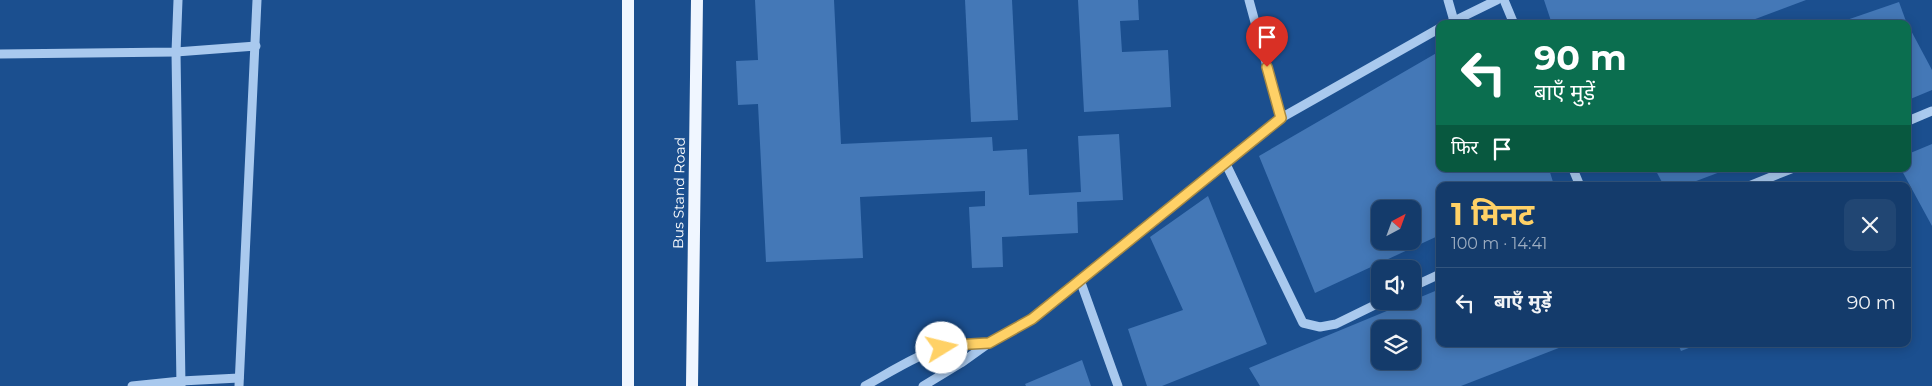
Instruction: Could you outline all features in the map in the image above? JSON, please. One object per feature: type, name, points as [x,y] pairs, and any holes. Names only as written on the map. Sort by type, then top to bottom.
[{"type":"main road","points":[[628,0],[628,386]]},
{"type":"main road","name":"Bus Stand Road","points":[[692,386],[697,0]]},
{"type":"street","points":[[178,0],[176,52],[181,384]]},
{"type":"street","points":[[132,386],[239,382],[257,0]]},
{"type":"street","points":[[1249,0],[1281,118]]},
{"type":"street","points":[[1448,0],[1451,20]]},
{"type":"street","points":[[1455,20],[1497,0]]},
{"type":"street","points":[[1504,0],[1512,20]]},
{"type":"street","points":[[923,386],[989,343],[1032,319],[1281,118],[1436,30]]},
{"type":"street","points":[[0,54],[176,52],[256,46]]},
{"type":"street","points":[[1911,120],[1932,110]]},
{"type":"street","points":[[1225,162],[1303,323],[1320,327],[1336,324],[1371,307]]},
{"type":"street","points":[[1759,182],[1784,172]]},
{"type":"street","points":[[1421,283],[1436,276]]},
{"type":"street","points":[[1080,280],[1118,386]]},
{"type":"street","points":[[865,386],[908,363],[942,348],[953,345],[989,343]]},
{"type":"building","points":[[755,0],[834,0],[841,144],[992,137],[993,151],[1027,149],[1029,195],[1081,192],[1078,136],[1119,134],[1123,200],[1077,202],[1078,233],[1002,237],[1003,267],[972,268],[969,207],[985,206],[985,191],[860,197],[863,258],[766,262],[758,104],[738,105],[736,61],[758,60]]},
{"type":"building","points":[[965,0],[1012,0],[1018,120],[971,122]]},
{"type":"building","points":[[1078,0],[1138,0],[1139,20],[1120,21],[1122,52],[1168,50],[1171,107],[1084,112]]},
{"type":"building","points":[[1544,0],[1806,0],[1753,20],[1551,20]]},
{"type":"building","points":[[1899,2],[1906,20],[1847,20]]},
{"type":"building","points":[[1911,31],[1932,70],[1932,90],[1911,99]]},
{"type":"building","points":[[1436,53],[1436,172],[1550,172],[1553,182],[1436,182],[1436,237],[1421,244],[1421,200],[1371,200],[1371,250],[1408,250],[1386,260],[1371,260],[1371,267],[1315,293],[1259,156]]},
{"type":"building","points":[[1932,144],[1932,226],[1911,187],[1911,182],[1908,182],[1903,172],[1911,172],[1911,153]]},
{"type":"building","points":[[1657,172],[1720,172],[1694,182],[1662,182]]},
{"type":"building","points":[[1208,196],[1267,344],[1162,386],[1147,386],[1128,329],[1183,310],[1150,237]]},
{"type":"building","points":[[1436,291],[1436,347],[1561,347],[1461,386],[1260,386],[1249,368],[1389,310],[1421,310],[1421,297]]},
{"type":"building","points":[[1679,347],[1691,347],[1681,351]]},
{"type":"building","points":[[1082,360],[1091,386],[1026,386],[1025,384]]},
{"type":"route","points":[[942,348],[953,345],[989,343],[1032,319],[1281,118],[1267,67]]}]
